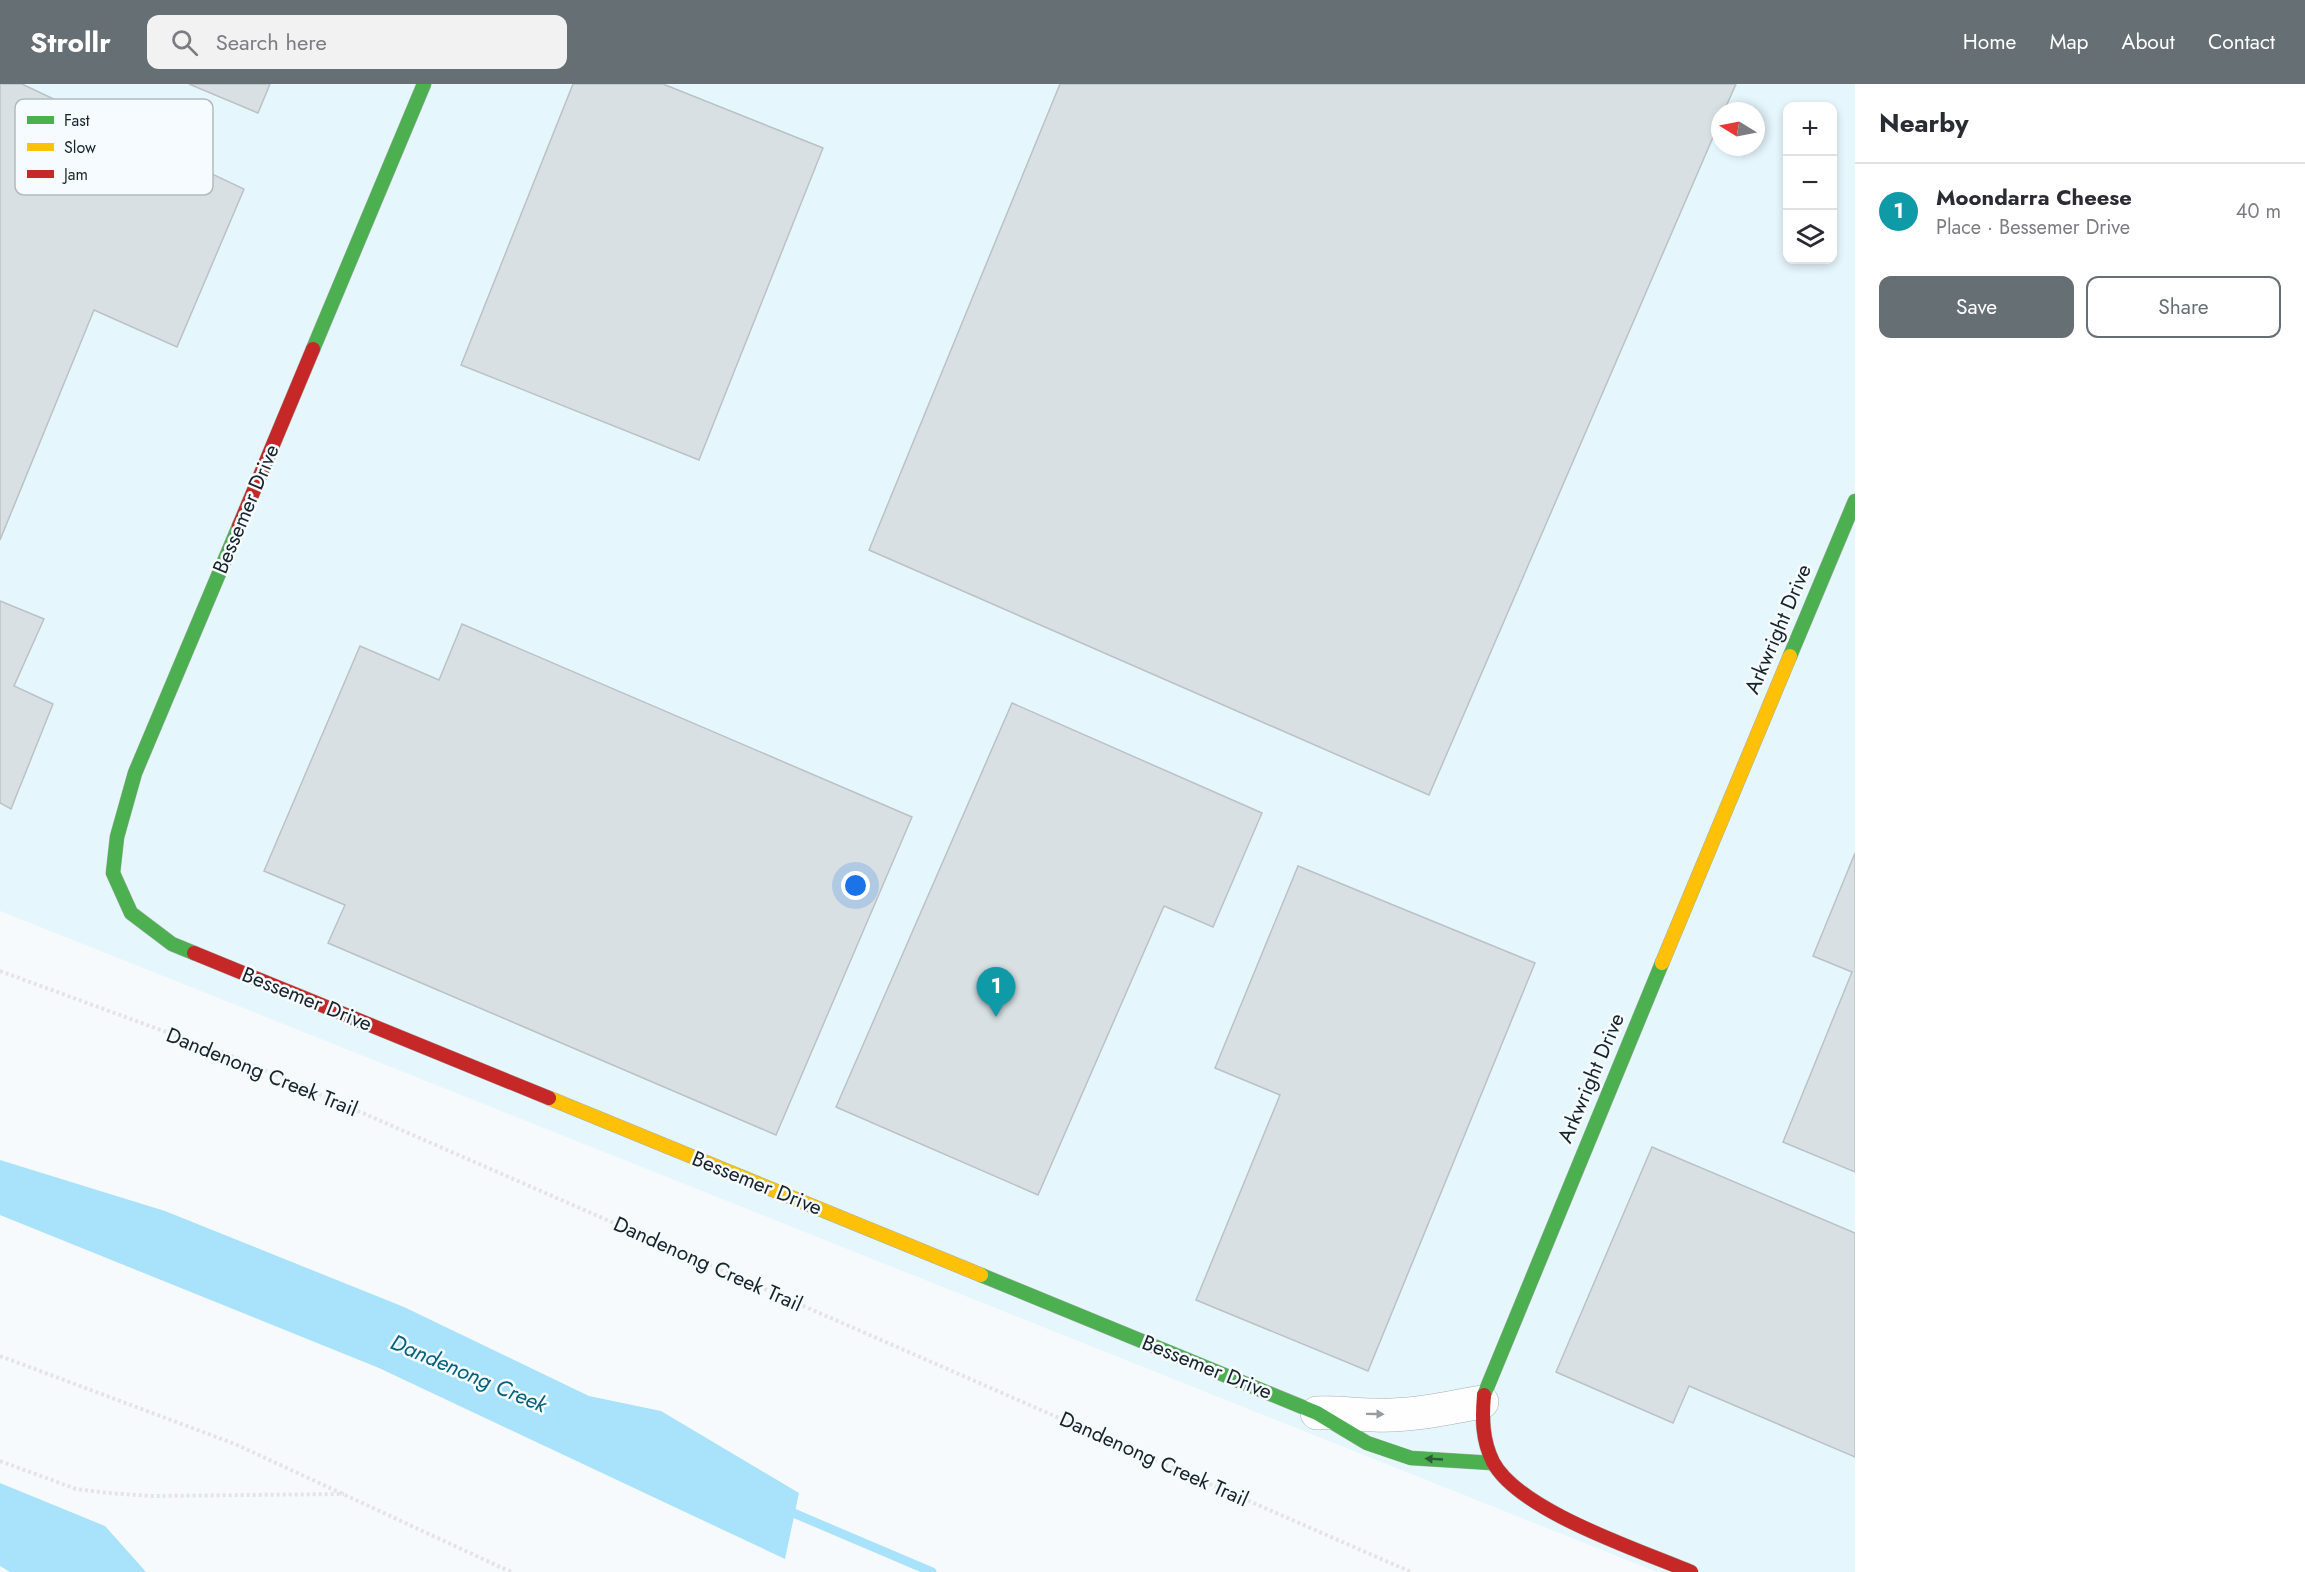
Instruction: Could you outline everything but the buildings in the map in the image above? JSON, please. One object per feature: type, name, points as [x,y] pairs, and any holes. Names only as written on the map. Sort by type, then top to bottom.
[{"type":"street","name":"Bessemer Drive","points":[[424,84],[135,773],[117,837],[113,873],[131,914],[172,944],[1317,1413],[1366,1443],[1412,1458],[1492,1463]]},
{"type":"street","name":"Arkwright Drive","points":[[1691,1572],[1541,1508],[1513,1487],[1492,1463],[1483,1444],[1482,1402],[1485,1388],[1562,1202],[1855,501]]},
{"type":"street","name":"Bessemer Drive","points":[[1317,1413],[1344,1412],[1374,1415],[1412,1413],[1482,1402]]},
{"type":"path","name":"Dandenong Creek Trail","points":[[0,971],[237,1058],[1411,1572]]},
{"type":"path","points":[[0,1356],[235,1444],[348,1494],[511,1572]]},
{"type":"path","points":[[0,1461],[76,1489],[108,1493],[152,1496],[348,1494]]},
{"type":"shaded area","points":[[0,84],[1855,84],[1855,1572],[1657,1572],[0,911]]},
{"type":"water","points":[[0,1160],[165,1211],[404,1307],[589,1396],[661,1411],[799,1493],[785,1559],[379,1368],[0,1215]]},
{"type":"water","points":[[0,1483],[105,1526],[146,1572],[10,1572],[0,1566]]},
{"type":"waterway","name":"Dandenong Creek","points":[[784,1509],[932,1572]]},
{"type":"traffic: fast","points":[[313,349],[424,84]]},
{"type":"traffic: fast","points":[[1790,656],[1855,501]]},
{"type":"traffic: fast","points":[[194,953],[172,944],[131,913],[113,873],[117,837],[135,773],[239,526]]},
{"type":"traffic: fast","points":[[1484,1395],[1662,963]]},
{"type":"traffic: fast","points":[[981,1275],[1317,1413],[1367,1443],[1411,1458],[1492,1463]]},
{"type":"traffic: slow","points":[[1662,963],[1790,656]]},
{"type":"traffic: slow","points":[[549,1098],[981,1275]]},
{"type":"traffic: jam","points":[[239,526],[313,349]]},
{"type":"traffic: jam","points":[[194,953],[549,1098]]},
{"type":"traffic: jam","points":[[1484,1395],[1483,1421],[1487,1445],[1493,1462],[1507,1480],[1553,1513],[1691,1572]]},
{"type":"place","name":"Moondarra Cheese","points":[[996,1017]]}]
